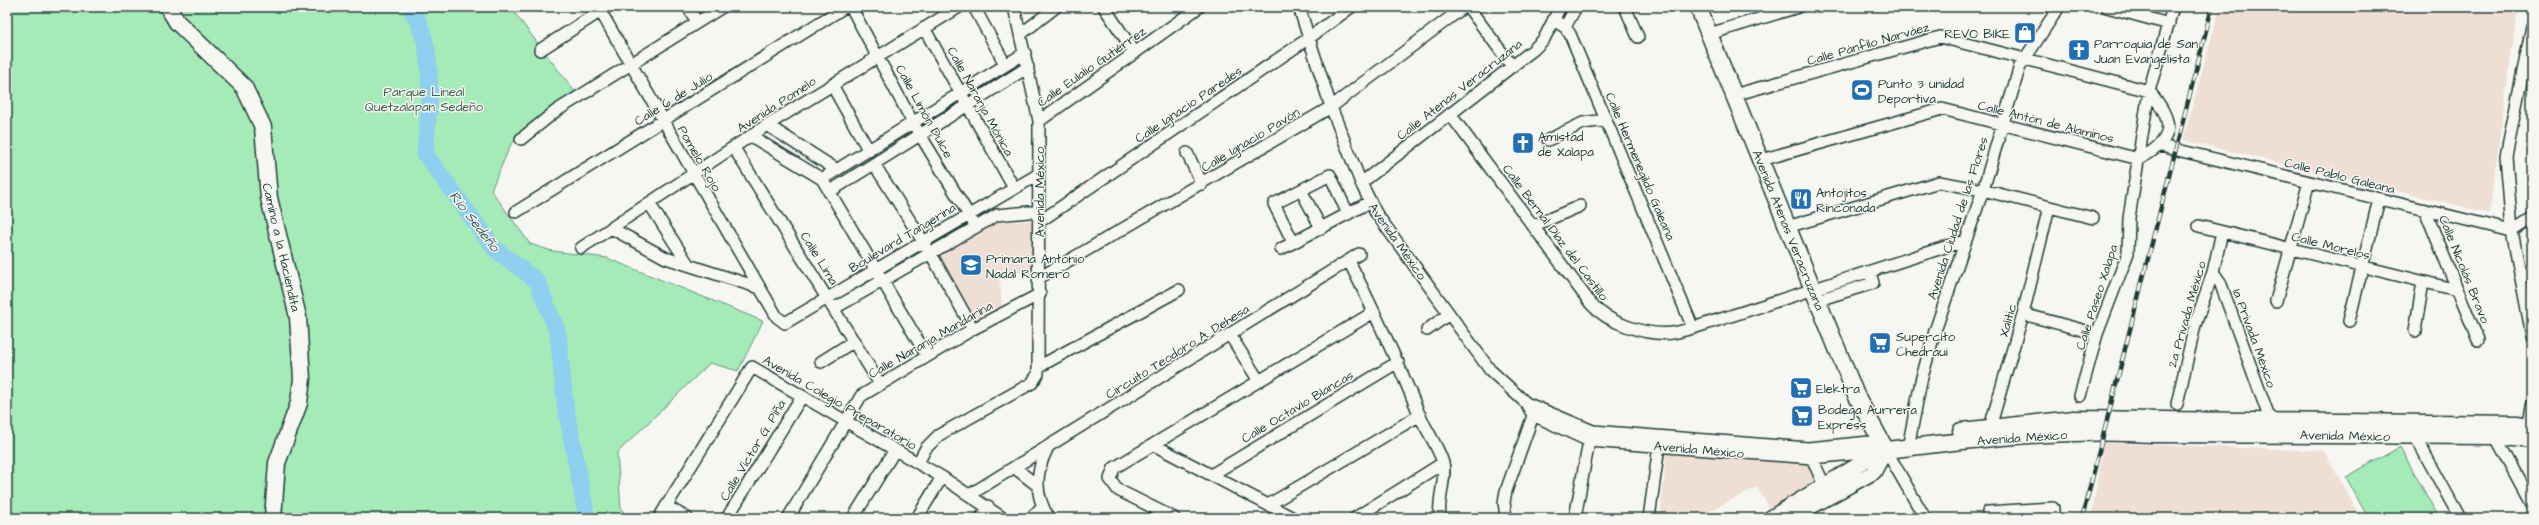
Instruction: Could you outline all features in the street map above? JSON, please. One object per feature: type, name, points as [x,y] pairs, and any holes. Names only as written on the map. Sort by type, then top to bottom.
[{"type":"main road","name":"Camino a la Haciendita","points":[[168,7],[177,22],[244,87],[263,127],[269,198],[298,317],[302,379],[299,402],[277,463],[273,518]]},
{"type":"main road","name":"Avenida Atenas Veracruzana","points":[[1698,7],[1787,226],[1817,295],[1856,395],[1880,448]]},
{"type":"main road","name":"Avenida México","points":[[1880,448],[1988,433],[2103,431],[2154,427],[2492,430],[2530,433]]},
{"type":"main road","name":"Avenida México","points":[[2154,427],[2414,436],[2492,430]]},
{"type":"street","points":[[688,7],[697,22]]},
{"type":"street","points":[[521,139],[572,101],[722,7]]},
{"type":"street","name":"Calle 6 de Julio","points":[[516,212],[846,7]]},
{"type":"street","name":"Calle Limón Dulce","points":[[851,7],[879,55],[913,123],[976,227]]},
{"type":"street","name":"Avenida Pomelo","points":[[581,248],[751,136],[879,55],[959,7]]},
{"type":"street","points":[[974,7],[1005,64]]},
{"type":"street","name":"Avenida México","points":[[918,463],[926,448],[939,435],[1036,378],[1040,366],[1039,121],[1014,7]]},
{"type":"street","points":[[1021,34],[1056,7]]},
{"type":"street","points":[[1104,7],[1135,53]]},
{"type":"street","name":"Avenida México","points":[[1299,7],[1331,107],[1370,202],[1383,224],[1495,376],[1531,408],[1589,441],[1660,441],[1808,448],[1880,448]]},
{"type":"street","name":"Calle Ignacio Paredes","points":[[1039,217],[1309,38],[1351,7]]},
{"type":"street","name":"Calle Ignacio Pavón","points":[[1040,278],[1331,107],[1464,7]]},
{"type":"street","points":[[1468,7],[1512,66]]},
{"type":"street","name":"Calle Atenas Veracruzana","points":[[1560,7],[1560,24]]},
{"type":"street","name":"Calle Atenas Veracruzana","points":[[1361,183],[1512,66],[1544,39],[1576,7]]},
{"type":"street","points":[[1625,7],[1638,38]]},
{"type":"street","points":[[1709,34],[1798,7]]},
{"type":"street","name":"Avenida Ciudad de las Flores","points":[[1909,443],[1935,331],[1964,241],[1983,190],[2023,59],[2059,7]]},
{"type":"street","points":[[2107,7],[2169,24]]},
{"type":"street","name":"Calle Paseo Xalapa","points":[[2080,396],[2097,334],[2128,253],[2129,218],[2150,91],[2173,7]]},
{"type":"street","points":[[540,50],[602,8]]},
{"type":"street","name":"Pomelo Rojo","points":[[602,8],[630,64],[780,321]]},
{"type":"street","name":"Calle Eulalio Gutiérrez","points":[[1039,121],[1194,9]]},
{"type":"street","name":"Calle Hermenegildo Galeana","points":[[1560,24],[1570,34],[1693,328]]},
{"type":"street","points":[[2532,26],[2529,53],[2506,156],[2512,231],[2532,333]]},
{"type":"street","name":"Calle Naranja Mónica","points":[[924,28],[959,93],[1014,188]]},
{"type":"street","name":"Calle Pánfilo Narváez","points":[[1734,95],[1940,37],[2150,91]]},
{"type":"street","points":[[822,179],[869,151],[1005,64],[1025,54]]},
{"type":"street","points":[[829,192],[1028,67]]},
{"type":"street","points":[[832,85],[869,151]]},
{"type":"street","points":[[2139,159],[2161,146],[2167,130],[2166,118],[2160,103],[2150,91]]},
{"type":"street","name":"Calle Antón de Alaminos","points":[[1761,160],[1942,109],[2139,159]]},
{"type":"street","name":"Calle Bernal Díaz del Castillo","points":[[1450,114],[1599,313],[1644,330],[1659,333],[1693,328],[1817,295],[1873,283],[1870,272],[1964,241]]},
{"type":"street","points":[[1548,140],[1583,123],[1606,120]]},
{"type":"street","points":[[767,126],[837,170]]},
{"type":"street","points":[[751,136],[822,179],[927,356]]},
{"type":"street","name":"Calle Pablo Galeana","points":[[2161,146],[2512,231]]},
{"type":"street","name":"Calle Lima","points":[[734,148],[880,384]]},
{"type":"street","points":[[1187,153],[1202,184]]},
{"type":"street","points":[[874,164],[931,254],[973,329]]},
{"type":"street","name":"Boulevard Tangerina","points":[[780,321],[789,322],[968,214],[1039,174]]},
{"type":"street","points":[[1293,242],[1274,204],[1330,175],[1348,214]]},
{"type":"street","points":[[1787,226],[1939,182],[1983,190],[2093,218]]},
{"type":"street","points":[[2276,302],[2309,182]]},
{"type":"street","points":[[1301,190],[1321,228]]},
{"type":"street","points":[[2349,321],[2361,267],[2379,199]]},
{"type":"street","points":[[1281,249],[1370,202]]},
{"type":"street","points":[[649,203],[688,264]]},
{"type":"street","points":[[1533,226],[1580,206]]},
{"type":"street","name":"Xalitic","points":[[1988,433],[2023,314],[2049,207]]},
{"type":"street","name":"Calle Nicolás Bravo","points":[[2425,210],[2478,340]]},
{"type":"street","points":[[834,308],[882,282],[997,215],[1039,217]]},
{"type":"street","points":[[2512,231],[2532,218]]},
{"type":"street","name":"Calle Morelos","points":[[2199,226],[2457,290]]},
{"type":"street","points":[[611,228],[666,258],[760,288]]},
{"type":"street","name":"2a Privada México","points":[[2177,404],[2195,325],[2213,272],[2222,232]]},
{"type":"street","name":"Circuito Teodoro A. Dehesa","points":[[971,494],[1047,449],[1359,254]]},
{"type":"street","points":[[1350,261],[1398,362],[1420,415],[1443,463],[1444,475],[1439,504],[1440,518]]},
{"type":"street","name":"1a Privada México","points":[[2213,272],[2220,282],[2268,414]]},
{"type":"street","points":[[2520,275],[2532,272]]},
{"type":"street","points":[[2415,331],[2423,282]]},
{"type":"street","points":[[1040,366],[1179,290]]},
{"type":"street","name":"Calle Naranja Mandarina","points":[[788,518],[845,420],[861,396],[973,329],[1040,294]]},
{"type":"street","points":[[1174,518],[1118,490],[1110,479],[1114,468],[1374,312]]},
{"type":"street","points":[[1428,330],[1449,314]]},
{"type":"street","points":[[2023,314],[2097,334]]},
{"type":"street","points":[[1230,335],[1259,381]]},
{"type":"street","points":[[821,362],[854,341]]},
{"type":"street","name":"Calle Octavio Blancas","points":[[1211,475],[1398,362]]},
{"type":"street","name":"Avenida Colegio Preparatorio","points":[[659,518],[752,367],[971,494],[1003,518]]},
{"type":"street","name":"Calle Víctor G. Piña","points":[[727,518],[802,396]]},
{"type":"street","points":[[2530,433],[2532,406]]},
{"type":"street","points":[[1506,518],[1504,502],[1506,491],[1531,408]]},
{"type":"street","name":"Avenida México","points":[[1531,408],[1593,431],[1660,441],[1812,458],[1880,448]]},
{"type":"street","points":[[1268,505],[1420,415]]},
{"type":"street","points":[[2492,430],[2532,504]]},
{"type":"street","points":[[2414,436],[2460,518]]},
{"type":"street","points":[[1575,518],[1589,441]]},
{"type":"street","points":[[1649,518],[1660,441]]},
{"type":"street","points":[[1154,445],[1293,518]]},
{"type":"street","points":[[1770,518],[1826,491],[1874,472],[1880,448]]},
{"type":"street","points":[[1880,448],[1925,518]]},
{"type":"street","points":[[1047,449],[1038,470],[1038,486],[1042,507],[1049,518]]},
{"type":"street","points":[[854,518],[895,450]]},
{"type":"street","points":[[1812,458],[1826,491]]},
{"type":"street","points":[[1355,518],[1443,463]]},
{"type":"street","points":[[1014,468],[1038,486]]},
{"type":"street","points":[[917,518],[942,477]]},
{"type":"street","points":[[1791,518],[1826,491]]},
{"type":"street","points":[[666,506],[687,518]]},
{"type":"street","points":[[981,518],[988,506]]},
{"type":"street","points":[[1031,518],[1042,507]]},
{"type":"street","points":[[1989,518],[1988,512],[2053,513]]},
{"type":"shaded area","points":[[2220,7],[2518,7],[2489,213],[2183,140]]},
{"type":"shaded area","name":"Primaria Antonio Nadal Romero","points":[[1036,220],[1037,271],[999,273],[1002,309],[975,322],[938,257],[996,223]]},
{"type":"shaded area","points":[[2104,443],[2324,451],[2361,518],[2091,518]]},
{"type":"shaded area","points":[[1667,450],[1808,462],[1820,485],[1772,512],[1757,487],[1696,518],[1660,518]]},
{"type":"green space","name":"Parque Lineal Quetzalapan Sedeño","points":[[7,7],[510,7],[579,97],[511,144],[491,190],[530,244],[552,251],[607,258],[763,321],[738,371],[710,363],[617,453],[621,509],[630,518],[7,518]]},
{"type":"green space","points":[[2400,447],[2439,518],[2368,518],[2346,477]]},
{"type":"waterway","name":"Río Sedeño","points":[[410,7],[419,23],[425,41],[430,78],[425,154],[495,249],[537,281],[558,333],[565,404],[587,518]]},
{"type":"railway","points":[[2082,518],[2212,7]]},
{"type":"place","name":"REVO BIKE","points":[[2025,33]]},
{"type":"place","name":"Parroquia de San Juan Evangelista","points":[[2079,50]]},
{"type":"place","name":"Punto 3 unidad Deportiva","points":[[1862,90]]},
{"type":"place","name":"Amistad de Xalapa","points":[[1523,143]]},
{"type":"place","name":"Antojitos Rinconada","points":[[1801,199]]},
{"type":"place","name":"Primaria Antonio Nadal Romero","points":[[971,265]]},
{"type":"place","name":"Supercito Chedraui","points":[[1880,343]]},
{"type":"place","name":"Elektra","points":[[1801,388]]},
{"type":"place","name":"Bodega Aurrera Express","points":[[1802,416]]}]
